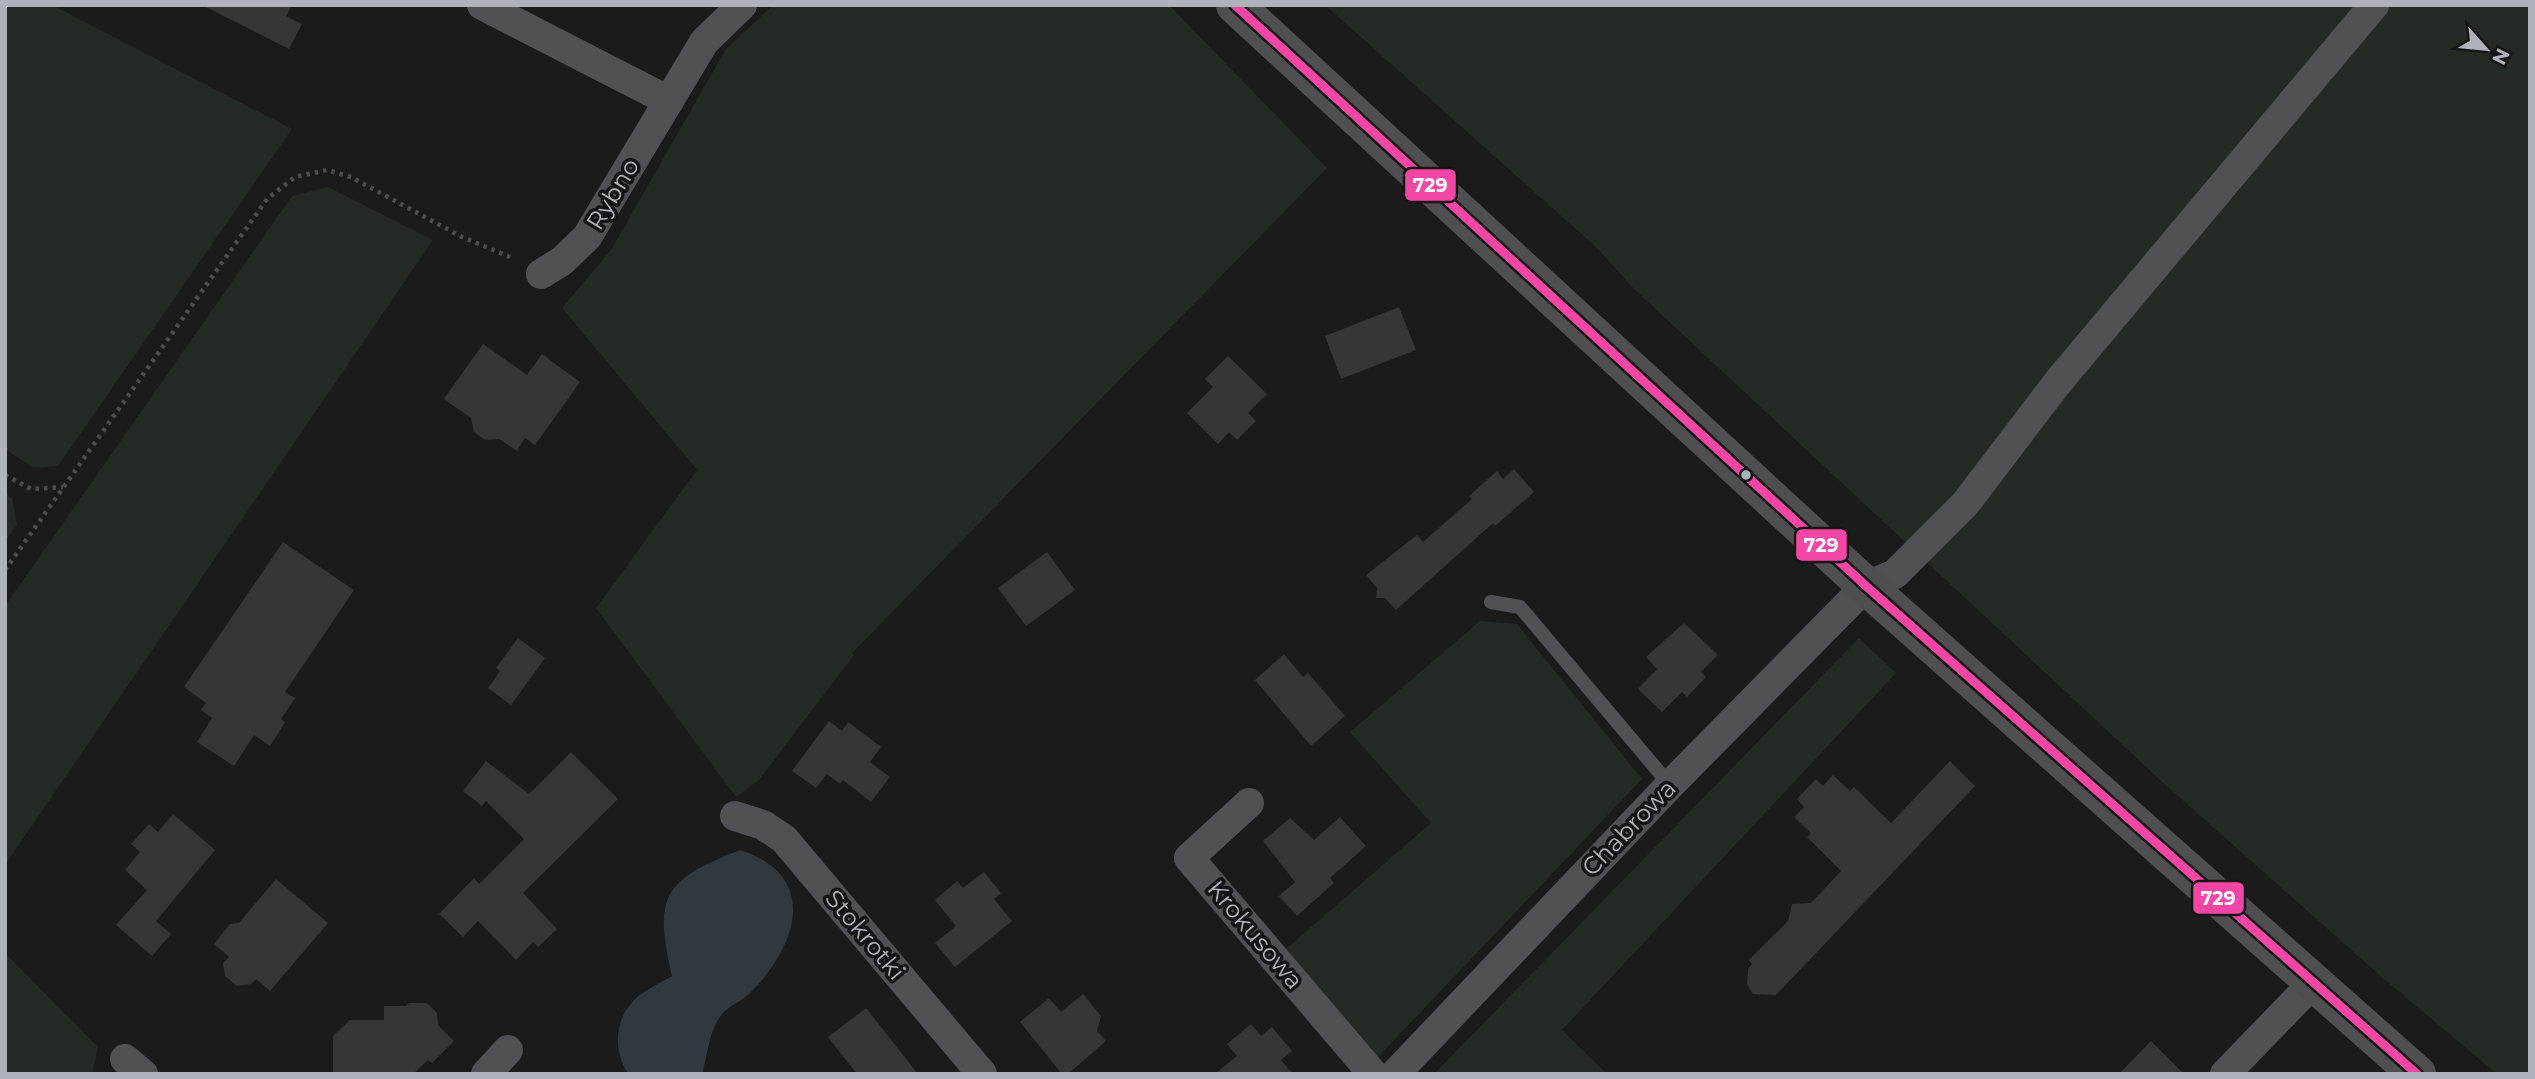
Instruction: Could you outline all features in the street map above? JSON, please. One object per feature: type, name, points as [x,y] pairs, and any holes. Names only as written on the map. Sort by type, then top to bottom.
[{"type":"street","points":[[482,5],[669,101]]},
{"type":"street","name":"Rybno","points":[[541,274],[562,261],[587,237],[704,42],[742,5]]},
{"type":"street","points":[[1234,5],[1866,586],[2417,1074]]},
{"type":"street","points":[[1866,586],[1895,574],[1965,504],[2058,382],[2374,5]]},
{"type":"street","name":"Chabrowa","points":[[1395,1074],[1670,785],[1866,586]]},
{"type":"street","name":"Krokusowa","points":[[1249,803],[1189,858],[1373,1074]]},
{"type":"street","name":"Stokrotki","points":[[735,816],[763,825],[784,839],[982,1074]]},
{"type":"street","points":[[2225,1074],[2314,982]]},
{"type":"street","points":[[486,1074],[508,1050]]},
{"type":"lane","points":[[1491,602],[1520,607],[1670,785]]},
{"type":"path","points":[[5,570],[267,199],[295,177],[327,170],[351,177],[462,237],[509,255],[541,274]]},
{"type":"path","points":[[5,475],[31,489],[63,487]]},
{"type":"shaded area","points":[[5,5],[52,5],[292,129],[58,466],[33,468],[5,449]]},
{"type":"shaded area","points":[[773,5],[1169,5],[1327,168],[852,653],[854,655],[759,780],[736,797],[596,608],[697,470],[562,308],[611,250],[726,49]]},
{"type":"shaded area","points":[[1325,5],[2530,5],[2530,1074],[2497,1074],[2384,979],[2159,779],[1634,289],[1597,248]]},
{"type":"shaded area","points":[[328,187],[433,240],[5,865],[5,606],[292,196]]},
{"type":"shaded area","points":[[5,493],[12,498],[17,525],[5,541]]},
{"type":"shaded area","points":[[1480,621],[1517,624],[1642,779],[1377,1058],[1286,949],[1431,823],[1350,732]]},
{"type":"shaded area","points":[[1859,638],[1896,673],[1562,1030],[1607,1074],[1434,1074]]},
{"type":"shaded area","points":[[740,850],[766,862],[782,877],[791,895],[793,914],[789,935],[766,975],[749,994],[718,1019],[702,1074],[629,1074],[619,1049],[621,1021],[639,996],[672,976],[664,926],[665,908],[670,894],[695,871]]},
{"type":"shaded area","points":[[5,953],[98,1047],[92,1074],[5,1074]]},
{"type":"building","points":[[202,5],[292,5],[286,16],[302,24],[289,49]]},
{"type":"building","points":[[1399,307],[1416,350],[1341,379],[1325,336]]},
{"type":"building","points":[[483,344],[527,375],[542,354],[580,382],[535,445],[525,438],[517,451],[499,439],[485,440],[474,432],[471,418],[444,399]]},
{"type":"building","points":[[1228,356],[1267,394],[1248,413],[1256,421],[1237,440],[1229,432],[1218,444],[1187,413],[1213,387],[1205,379]]},
{"type":"building","points":[[1514,469],[1534,492],[1495,526],[1493,523],[1396,610],[1385,598],[1376,598],[1377,588],[1366,575],[1417,535],[1423,542],[1472,499],[1469,496],[1497,471],[1503,479]]},
{"type":"building","points":[[283,542],[354,590],[285,692],[295,698],[281,719],[285,722],[270,746],[254,735],[234,766],[197,742],[212,718],[201,710],[206,703],[184,687]]},
{"type":"building","points":[[1047,552],[1075,590],[1026,626],[998,588]]},
{"type":"building","points":[[1684,623],[1718,655],[1701,672],[1706,677],[1687,697],[1682,692],[1662,712],[1638,689],[1657,669],[1646,657]]},
{"type":"building","points":[[518,638],[545,658],[511,705],[488,688],[500,671],[496,668]]},
{"type":"building","points":[[1284,654],[1303,677],[1308,673],[1345,716],[1311,746],[1255,680]]},
{"type":"building","points":[[829,721],[842,731],[848,722],[881,747],[870,762],[890,777],[871,802],[843,780],[840,784],[827,774],[816,788],[792,771]]},
{"type":"building","points":[[571,752],[618,799],[523,893],[557,929],[538,947],[533,942],[516,960],[478,921],[463,937],[439,914],[474,878],[479,884],[524,839],[486,801],[482,806],[463,791],[486,761],[529,794]]},
{"type":"building","points":[[1950,761],[1975,786],[1776,995],[1753,994],[1747,984],[1748,969],[1752,964],[1749,960],[1788,921],[1792,904],[1811,903],[1841,871],[1807,837],[1811,833],[1794,817],[1804,807],[1797,799],[1816,779],[1823,786],[1833,775],[1850,791],[1854,787],[1891,823]]},
{"type":"building","points":[[173,814],[215,850],[156,921],[171,934],[152,956],[116,925],[147,890],[125,870],[140,852],[131,844],[149,824],[158,832]]},
{"type":"building","points":[[1340,817],[1366,846],[1330,878],[1334,883],[1297,916],[1279,896],[1295,882],[1263,841],[1290,818],[1314,840]]},
{"type":"building","points":[[984,872],[1001,893],[994,899],[1012,921],[955,967],[935,943],[956,926],[935,900],[957,881],[963,888]]},
{"type":"building","points":[[276,879],[328,923],[270,991],[256,979],[251,984],[237,986],[225,976],[223,963],[229,957],[214,944],[230,924],[239,923]]},
{"type":"building","points":[[1083,994],[1101,1016],[1097,1031],[1106,1041],[1068,1074],[1062,1074],[1020,1022],[1049,998],[1061,1012]]},
{"type":"building","points":[[409,1003],[427,1003],[437,1013],[438,1025],[454,1041],[432,1063],[428,1060],[413,1074],[333,1074],[333,1036],[350,1020],[384,1020],[384,1006],[406,1006]]},
{"type":"building","points":[[866,1008],[918,1074],[857,1074],[828,1037]]},
{"type":"building","points":[[1251,1024],[1261,1036],[1272,1027],[1292,1051],[1281,1060],[1293,1074],[1215,1074],[1237,1056],[1227,1044]]},
{"type":"building","points":[[2151,1041],[2184,1074],[2119,1074]]},
{"type":"transit line","name":"729","points":[[1235,5],[1866,586],[2417,1074]]}]
